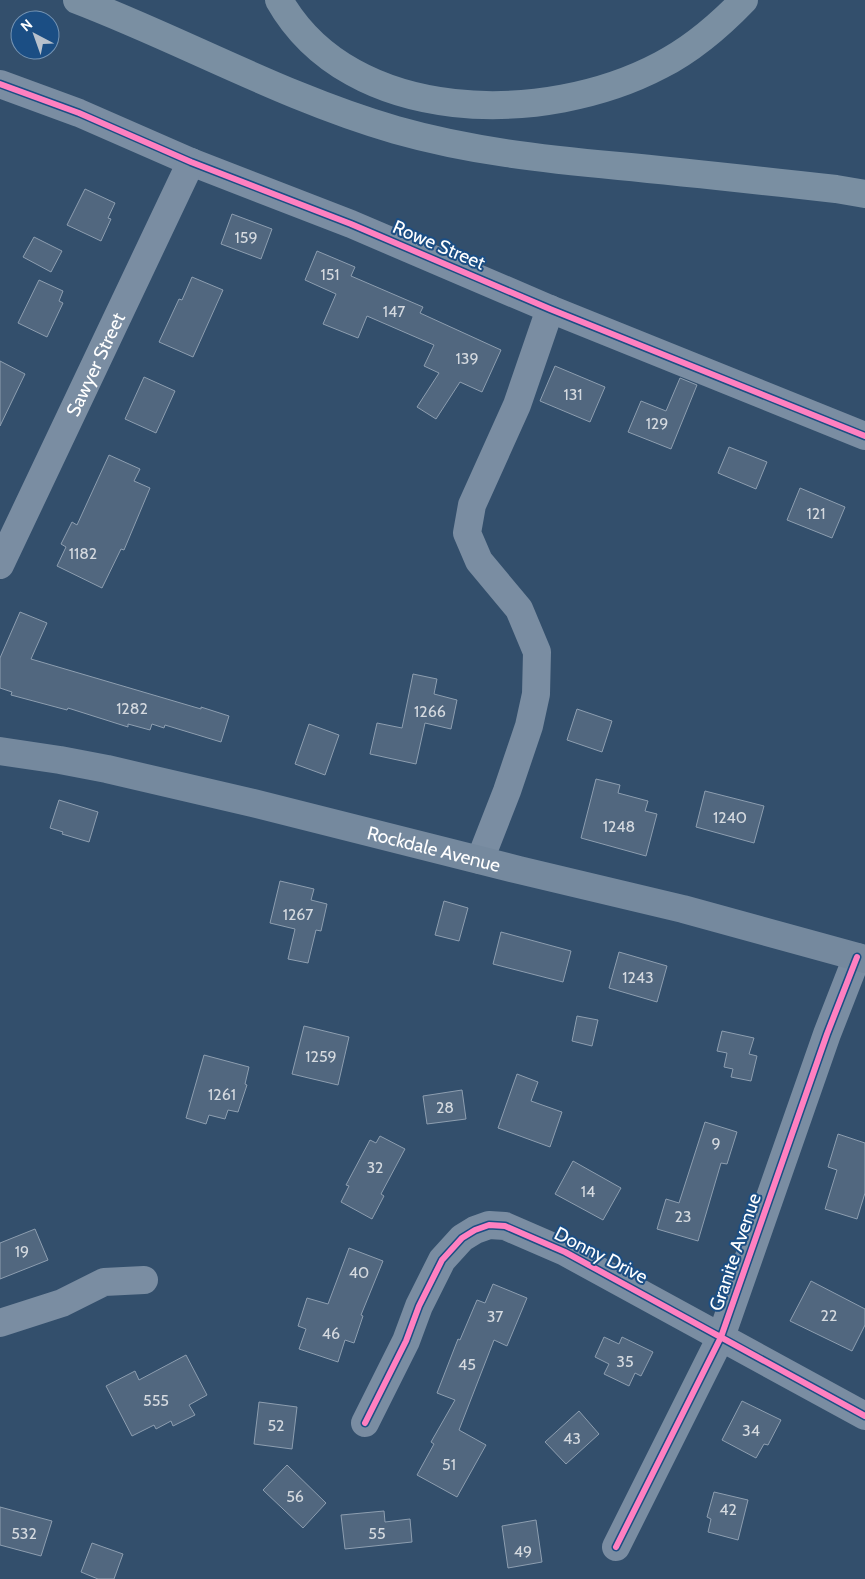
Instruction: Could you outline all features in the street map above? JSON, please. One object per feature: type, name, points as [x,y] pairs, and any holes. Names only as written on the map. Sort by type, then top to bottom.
[{"type":"highway","points":[[77,0],[119,16],[303,98],[350,116],[445,142],[536,158],[827,188],[865,194]]},
{"type":"highway","points":[[279,0],[287,13],[311,42],[340,65],[374,82],[409,95],[440,101],[489,105],[530,103],[575,96],[619,83],[661,65],[694,44],[726,20],[744,0]]},
{"type":"main road","name":"Rockdale Avenue","points":[[0,750],[144,777],[307,816],[683,909],[861,958]]},
{"type":"street","name":"Rowe Street","points":[[0,84],[79,113],[192,162],[351,224],[550,309],[865,436]]},
{"type":"street","name":"Sawyer Street","points":[[0,565],[192,162]]},
{"type":"street","points":[[480,860],[507,791],[529,726],[536,694],[537,652],[520,609],[479,561],[468,533],[472,505],[517,405],[550,309]]},
{"type":"street","name":"Granite Avenue","points":[[616,1547],[721,1337],[827,1034],[861,958]]},
{"type":"street","name":"Donny Drive","points":[[365,1423],[406,1341],[419,1306],[442,1260],[462,1238],[475,1230],[489,1225],[505,1226],[565,1252],[865,1416]]},
{"type":"street","points":[[0,1323],[62,1303],[104,1282],[144,1280]]},
{"type":"building","points":[[85,189],[115,203],[108,218],[111,219],[101,241],[67,225]]},
{"type":"building","points":[[232,214],[272,229],[261,259],[221,244]]},
{"type":"building","points":[[34,237],[62,251],[51,272],[23,257]]},
{"type":"building","points":[[317,251],[355,267],[351,276],[423,307],[420,313],[501,350],[482,392],[460,382],[436,419],[417,407],[439,373],[424,366],[434,345],[367,316],[358,338],[323,324],[336,294],[305,280]]},
{"type":"building","points":[[192,277],[223,290],[193,357],[159,342],[179,299],[182,300]]},
{"type":"building","points":[[39,280],[63,291],[59,301],[63,303],[47,337],[18,323]]},
{"type":"building","points":[[0,361],[25,374],[0,426]]},
{"type":"building","points":[[555,366],[605,387],[590,422],[540,401]]},
{"type":"building","points":[[144,377],[175,391],[156,433],[125,419]]},
{"type":"building","points":[[680,378],[697,385],[671,449],[628,432],[641,401],[666,411]]},
{"type":"building","points":[[729,447],[767,462],[756,489],[718,473]]},
{"type":"building","points":[[109,455],[140,469],[134,481],[150,488],[124,550],[121,549],[102,588],[57,566],[66,547],[61,544],[72,522],[77,525]]},
{"type":"building","points":[[800,488],[845,507],[832,538],[787,520]]},
{"type":"building","points":[[20,612],[47,623],[31,659],[229,716],[221,742],[165,725],[164,728],[152,724],[150,730],[128,724],[128,727],[68,708],[67,710],[11,695],[12,692],[0,688],[0,658]]},
{"type":"building","points":[[413,674],[437,679],[434,694],[457,700],[451,729],[425,723],[416,764],[370,754],[377,723],[402,728]]},
{"type":"building","points":[[577,709],[612,721],[602,752],[567,740]]},
{"type":"building","points":[[309,724],[339,735],[325,775],[295,764]]},
{"type":"building","points":[[596,779],[620,785],[618,793],[648,801],[645,811],[657,814],[646,856],[581,838]]},
{"type":"building","points":[[705,791],[764,806],[754,843],[696,827]]},
{"type":"building","points":[[59,800],[98,812],[89,842],[62,834],[63,832],[50,828]]},
{"type":"building","points":[[280,881],[314,889],[311,900],[327,904],[321,931],[316,930],[308,963],[288,959],[295,929],[270,923]]},
{"type":"building","points":[[444,901],[468,908],[459,941],[435,935]]},
{"type":"building","points":[[501,932],[571,951],[563,982],[493,964]]},
{"type":"building","points":[[619,952],[667,966],[657,1002],[609,988]]},
{"type":"building","points":[[577,1016],[598,1020],[592,1046],[572,1041]]},
{"type":"building","points":[[304,1026],[349,1037],[338,1085],[292,1074]]},
{"type":"building","points":[[722,1031],[754,1038],[749,1054],[757,1056],[751,1081],[731,1077],[733,1069],[724,1067],[727,1053],[717,1051]]},
{"type":"building","points":[[204,1055],[249,1067],[245,1084],[247,1085],[238,1112],[228,1110],[225,1119],[209,1115],[206,1124],[186,1118]]},
{"type":"building","points":[[517,1074],[538,1082],[531,1101],[562,1112],[550,1147],[498,1128]]},
{"type":"building","points":[[462,1090],[466,1119],[427,1124],[423,1096]]},
{"type":"building","points":[[705,1122],[737,1132],[727,1164],[721,1163],[698,1241],[657,1229],[666,1199],[679,1203]]},
{"type":"building","points":[[838,1134],[865,1143],[865,1193],[857,1219],[825,1209],[837,1170],[828,1167]]},
{"type":"building","points":[[380,1136],[405,1149],[381,1194],[384,1196],[372,1219],[341,1202],[349,1186],[346,1185],[370,1140],[376,1143]]},
{"type":"building","points":[[573,1161],[621,1188],[603,1220],[555,1194]]},
{"type":"building","points":[[35,1229],[48,1260],[0,1279],[0,1243]]},
{"type":"building","points":[[349,1248],[383,1261],[361,1315],[363,1316],[354,1343],[345,1340],[338,1362],[299,1349],[306,1329],[298,1326],[307,1298],[328,1304]]},
{"type":"building","points":[[811,1281],[865,1309],[865,1325],[852,1351],[790,1321]]},
{"type":"building","points":[[493,1284],[527,1298],[507,1346],[494,1340],[459,1430],[486,1445],[457,1497],[417,1475],[434,1444],[431,1442],[455,1400],[437,1393],[458,1339],[460,1340],[477,1300],[485,1303]]},
{"type":"building","points":[[604,1337],[619,1344],[622,1337],[653,1352],[641,1376],[635,1373],[629,1386],[604,1374],[609,1364],[595,1357]]},
{"type":"building","points":[[186,1355],[207,1395],[189,1405],[195,1415],[173,1426],[171,1421],[156,1429],[154,1425],[132,1436],[106,1386],[135,1371],[139,1380]]},
{"type":"building","points":[[742,1401],[781,1420],[768,1445],[764,1444],[756,1458],[722,1440]]},
{"type":"building","points":[[259,1402],[297,1407],[292,1449],[254,1444]]},
{"type":"building","points":[[579,1411],[599,1434],[566,1464],[545,1442]]},
{"type":"building","points":[[287,1465],[326,1503],[303,1528],[263,1490]]},
{"type":"building","points":[[714,1492],[748,1500],[738,1540],[708,1532],[711,1519],[707,1517]]},
{"type":"building","points":[[0,1507],[52,1521],[41,1556],[0,1545]]},
{"type":"building","points":[[384,1511],[385,1522],[410,1519],[412,1542],[345,1549],[341,1515]]},
{"type":"building","points":[[536,1520],[542,1562],[508,1568],[502,1526]]},
{"type":"building","points":[[92,1543],[123,1554],[114,1579],[98,1579],[81,1572]]},
{"type":"cycle path","points":[[0,84],[79,113],[191,162],[351,224],[550,309],[865,436]]},
{"type":"cycle path","points":[[616,1547],[721,1337],[827,1034],[857,957]]},
{"type":"cycle path","points":[[365,1423],[406,1341],[419,1306],[442,1260],[462,1238],[475,1230],[489,1225],[505,1226],[565,1252],[865,1416]]}]
